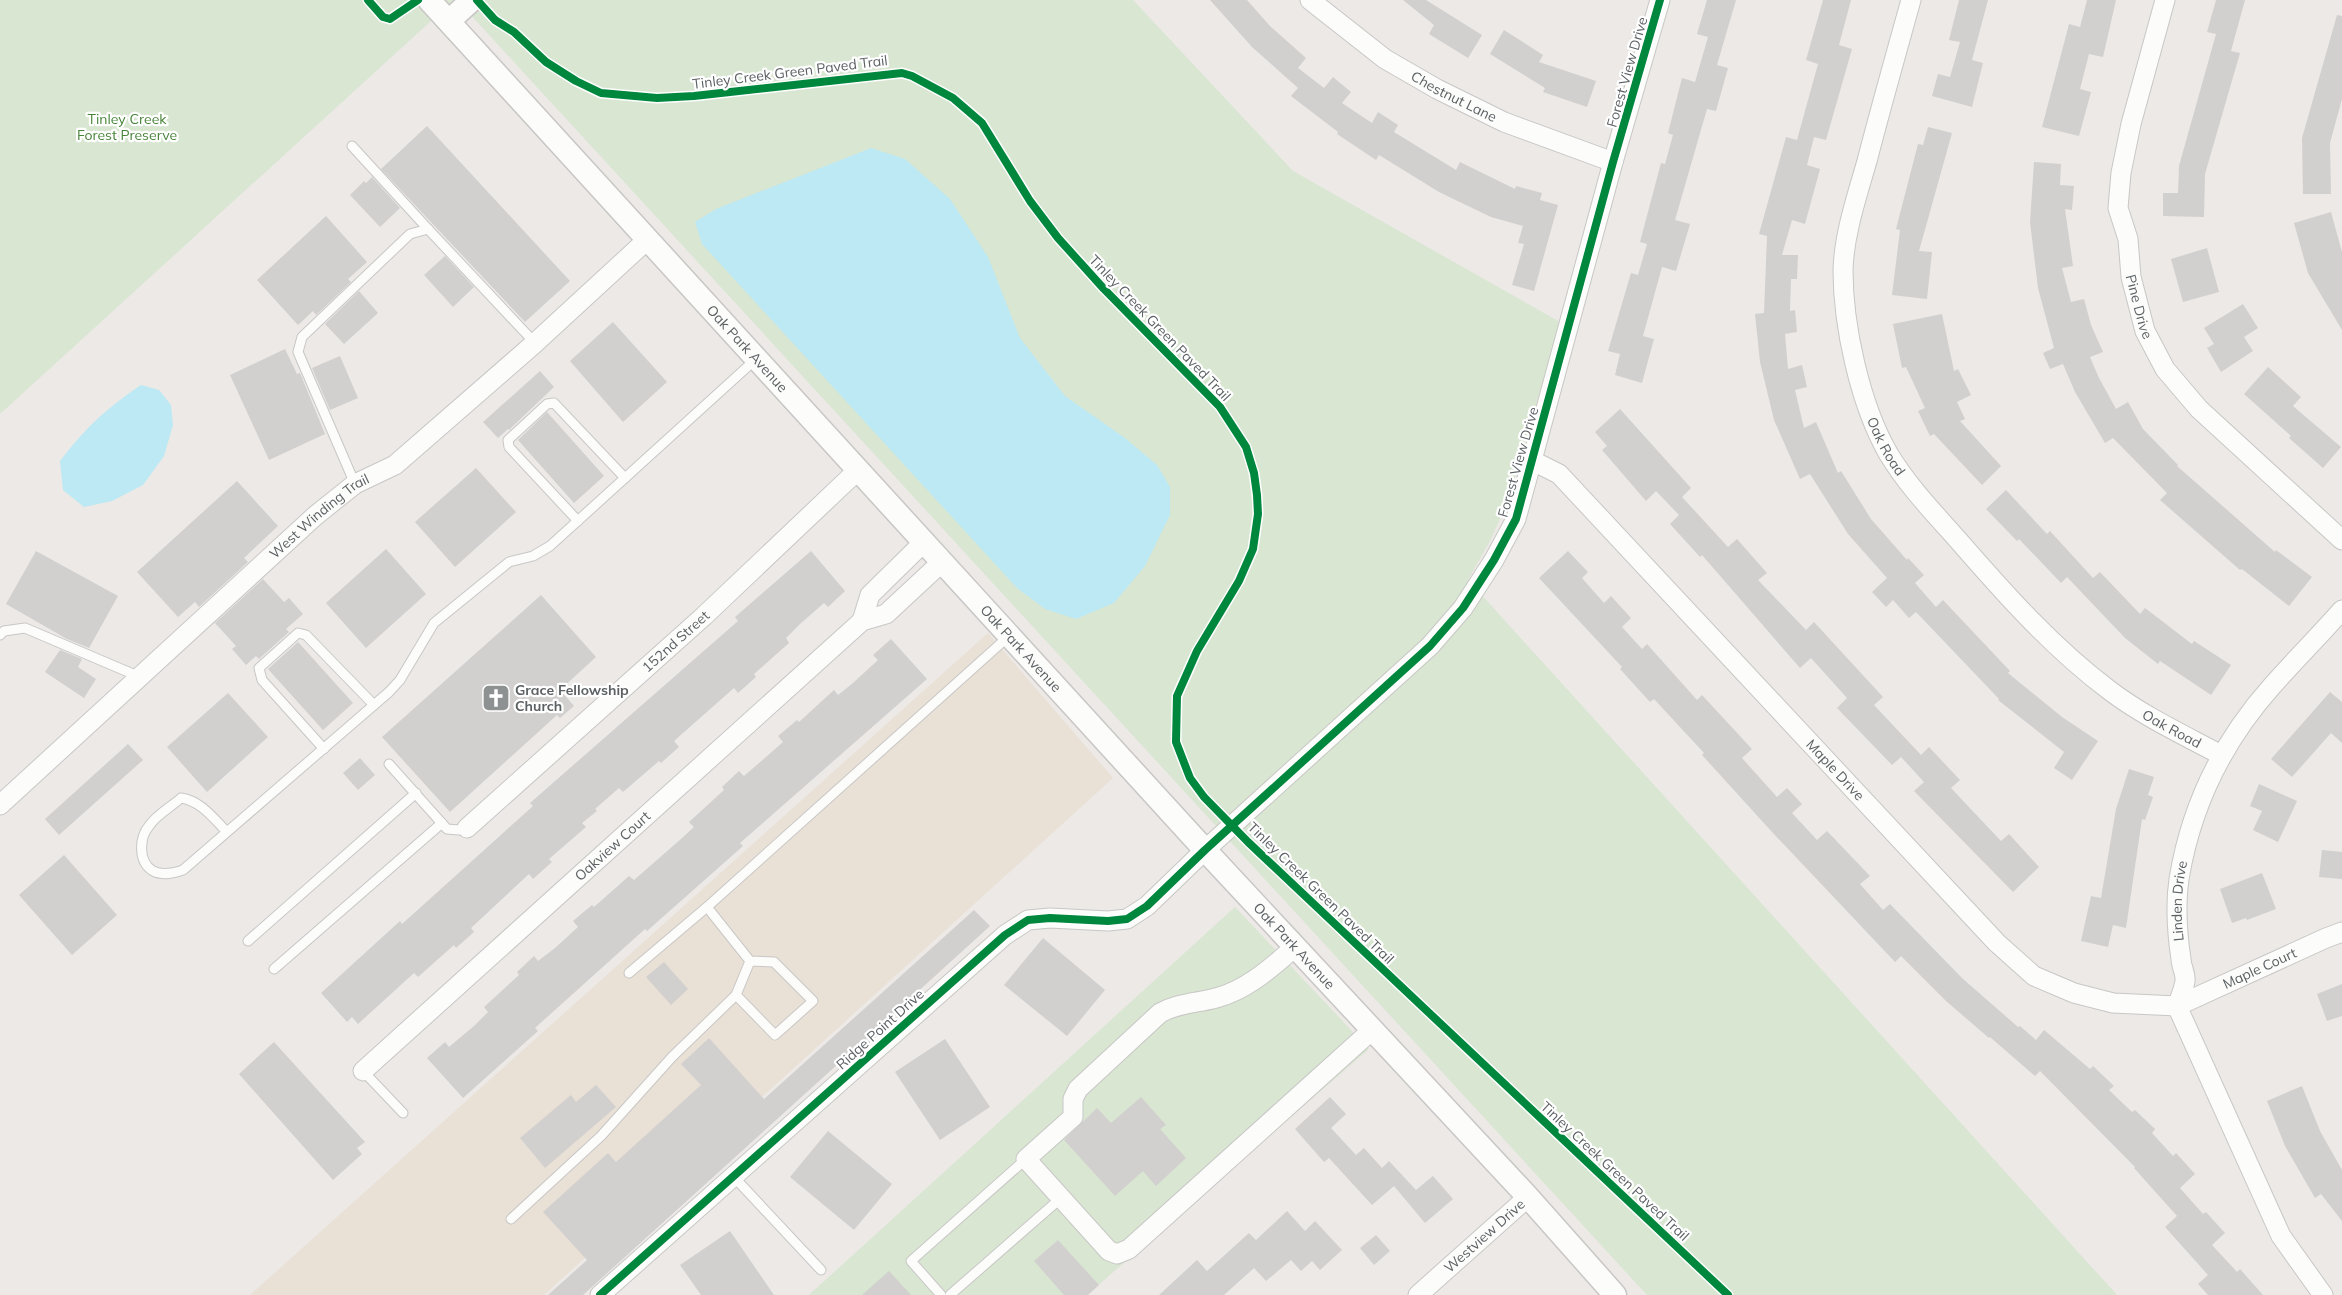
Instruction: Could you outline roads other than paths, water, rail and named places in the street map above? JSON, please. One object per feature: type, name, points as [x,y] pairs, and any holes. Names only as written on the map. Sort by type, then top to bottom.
[{"type":"street","name":"Oak Park Avenue","points":[[429,0],[1205,850],[1528,1198],[1615,1295]]},
{"type":"street","points":[[449,21],[472,0]]},
{"type":"street","name":"Chestnut Lane","points":[[1310,0],[1385,60],[1437,89],[1504,122],[1613,162]]},
{"type":"street","name":"Forest View Drive","points":[[1205,850],[1430,646],[1463,608],[1494,560],[1516,519],[1613,162],[1660,0]]},
{"type":"street","name":"Oak Road","points":[[1911,0],[1857,198],[1843,268],[1845,311],[1854,356],[1866,400],[1888,453],[1919,496],[2031,622],[2110,691],[2146,714],[2221,755]]},
{"type":"street","name":"Pine Drive","points":[[2165,0],[2130,124],[2118,208],[2128,239],[2131,277],[2145,331],[2165,369],[2199,409],[2342,540]]},
{"type":"street","name":"West Winding Trail","points":[[0,805],[316,516],[355,484],[395,465],[535,343],[648,239]]},
{"type":"street","name":"Maple Drive","points":[[1533,461],[1559,474],[1997,943],[2034,976],[2074,994],[2113,1003],[2177,1006]]},
{"type":"street","name":"152nd Street","points":[[467,828],[704,616],[858,470]]},
{"type":"street","points":[[862,621],[870,595],[924,542]]},
{"type":"street","name":"Oakview Court","points":[[364,1071],[862,621],[886,614],[942,562]]},
{"type":"street","name":"Linden Drive","points":[[2177,1006],[2185,979],[2176,918],[2179,880],[2199,799],[2221,755],[2270,688],[2342,610]]},
{"type":"street","name":"Ridge Point Drive","points":[[600,1295],[1005,935],[1028,920],[1050,918],[1108,921],[1127,919],[1147,906],[1205,850]]},
{"type":"street","name":"Maple Court","points":[[2177,1006],[2342,932]]},
{"type":"street","points":[[1295,947],[1266,972],[1236,990],[1217,998],[1170,1008],[1160,1013],[1078,1088],[1073,1099],[1073,1117],[1026,1158],[1061,1198],[1109,1251],[1118,1254],[1129,1249],[1371,1031]]},
{"type":"street","points":[[2177,1006],[2281,1236],[2323,1295]]},
{"type":"street","name":"Westview Drive","points":[[1418,1295],[1528,1198]]},
{"type":"lane","points":[[352,146],[535,343]]},
{"type":"lane","points":[[355,484],[298,352],[302,337],[410,234],[428,230]]},
{"type":"lane","points":[[227,832],[202,807],[190,800],[181,798],[148,826],[142,840],[144,862],[153,871],[166,874],[183,870],[324,749],[400,680],[434,623],[509,562],[533,556],[542,551],[578,521],[757,359]]},
{"type":"lane","points":[[578,521],[509,447],[508,440],[547,404],[554,403],[625,478]]},
{"type":"lane","points":[[0,635],[4,631],[24,628],[140,677]]},
{"type":"lane","points":[[324,749],[262,680],[259,668],[298,633],[306,635],[374,705]]},
{"type":"lane","points":[[629,973],[707,907],[1009,635]]},
{"type":"lane","points":[[389,764],[447,829],[459,830],[467,828]]},
{"type":"lane","points":[[248,941],[416,793]]},
{"type":"lane","points":[[274,969],[442,823]]},
{"type":"lane","points":[[707,907],[750,961],[774,962],[813,1001],[775,1035],[736,995]]},
{"type":"lane","points":[[511,1219],[601,1136],[672,1057],[736,995],[750,961]]},
{"type":"lane","points":[[364,1071],[403,1113]]},
{"type":"lane","points":[[941,1295],[911,1261],[1026,1158]]},
{"type":"lane","points":[[733,1176],[821,1270]]},
{"type":"lane","points":[[950,1295],[1061,1198]]},
{"type":"water","points":[[871,148],[905,159],[950,199],[988,257],[1020,338],[1065,396],[1125,438],[1157,465],[1170,487],[1170,515],[1145,566],[1114,603],[1076,619],[1045,609],[1017,588],[702,244],[695,222],[716,209]]},
{"type":"water","points":[[141,385],[159,390],[171,405],[173,425],[164,456],[143,485],[112,501],[84,507],[63,490],[60,461],[78,438],[97,419]]},
{"type":"place","name":"Grace Fellowship Church","points":[[496,698]]},
{"type":"park label","name":"Tinley Creek Forest Preserve","points":[[127,128]]}]
